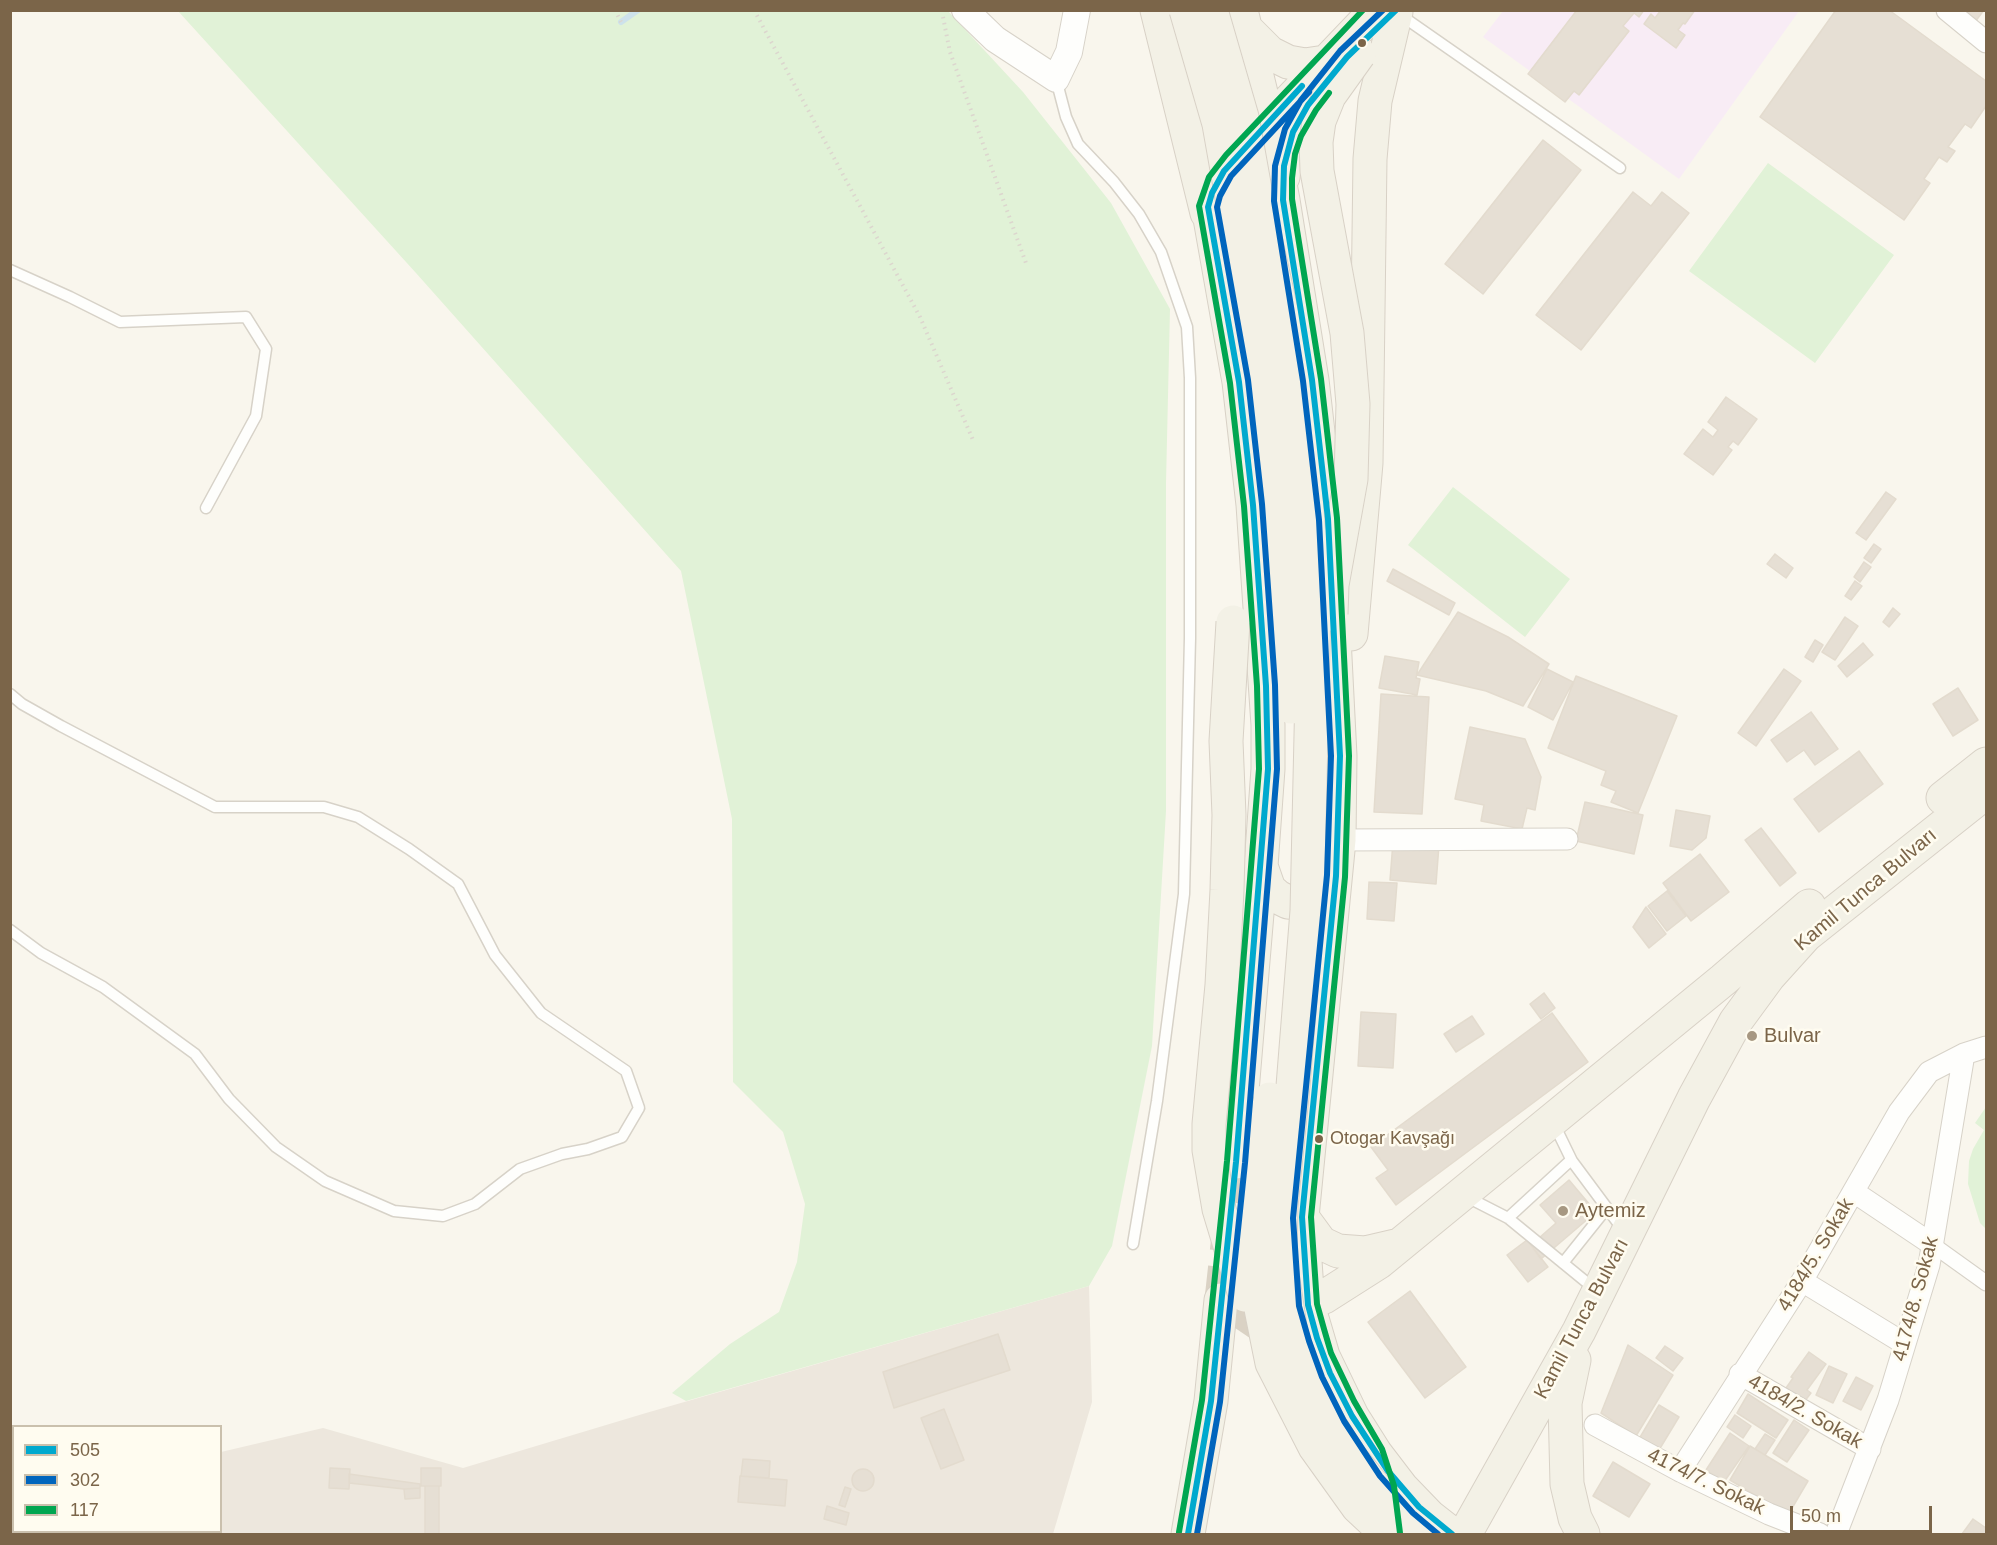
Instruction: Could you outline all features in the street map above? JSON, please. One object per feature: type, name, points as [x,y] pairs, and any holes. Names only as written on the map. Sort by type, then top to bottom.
[{"type":"main road","points":[[1157,10],[1209,221],[1239,382],[1253,505],[1268,725],[1268,769],[1236,1162]]},
{"type":"main road","points":[[1186,10],[1219,124],[1249,285],[1270,412],[1286,590],[1292,757],[1288,891],[1282,982],[1258,1186],[1255,1254],[1258,1294],[1272,1363]]},
{"type":"main road","points":[[1211,10],[1242,117],[1258,206],[1284,324],[1301,431],[1314,604],[1307,911],[1281,1206],[1280,1260],[1291,1333],[1304,1373],[1323,1414],[1350,1457],[1376,1489],[1411,1522],[1428,1534]]},
{"type":"main road","points":[[1209,221],[1208,207],[1217,182],[1233,160],[1325,62],[1387,15]]},
{"type":"main road","points":[[1307,911],[1318,864],[1323,828],[1330,682],[1331,601],[1351,479],[1353,434],[1348,343],[1317,171],[1316,142],[1319,121],[1329,96],[1387,15]]},
{"type":"main road","points":[[1283,200],[1285,159],[1300,118],[1316,94],[1347,57],[1387,15]]},
{"type":"main road","points":[[1340,756],[1366,463],[1370,159],[1387,15]]},
{"type":"main road","points":[[1243,20],[1268,122],[1283,200],[1312,380],[1328,519],[1340,756],[1339,840],[1302,1217],[1306,1315],[1346,1405],[1373,1452],[1385,1488],[1389,1534]]},
{"type":"main road","points":[[1243,20],[1270,53],[1288,62],[1305,65],[1325,62]]},
{"type":"main road","points":[[1239,382],[1241,369],[1247,358],[1257,350],[1275,345],[1293,349],[1303,357],[1310,368],[1312,380]]},
{"type":"main road","points":[[1253,505],[1233,622],[1226,741],[1229,815],[1227,890],[1209,1150],[1215,1191],[1236,1268],[1252,1316],[1272,1363],[1315,1447],[1358,1507],[1389,1534]]},
{"type":"main road","name":"Kamil Tunca Bulvarı","points":[[1306,1315],[1379,1262],[1723,980],[1829,888],[1986,764]]},
{"type":"main road","name":"Kamil Tunca Bulvarı","points":[[1465,1534],[1579,1331],[1694,1098],[1736,1020],[1769,976],[1806,935],[1986,792]]},
{"type":"main road","points":[[1261,866],[1269,889],[1288,902],[1311,901],[1321,896],[1336,876]]},
{"type":"main road","points":[[1302,1217],[1322,1242],[1338,1251],[1365,1253],[1397,1245]]},
{"type":"main road","points":[[1188,1534],[1210,1401],[1221,1300]]},
{"type":"main road","points":[[1579,1331],[1564,1414],[1567,1484],[1575,1518],[1583,1534]]},
{"type":"main road","points":[[1210,1401],[1241,1332]]},
{"type":"main road","points":[[1366,1439],[1402,1488],[1424,1511],[1452,1534]]},
{"type":"street","points":[[965,10],[995,39],[1056,79],[1069,52],[1077,10]]},
{"type":"street","points":[[1947,10],[1986,42]]},
{"type":"street","points":[[1339,840],[1567,839]]},
{"type":"street","name":"4184/5. Sokak","points":[[1680,1471],[1740,1374],[1802,1281],[1899,1112],[1929,1072],[1964,1054],[1986,1047]]},
{"type":"street","name":"4174/8. Sokak","points":[[1836,1534],[1888,1400],[1929,1265],[1964,1054]]},
{"type":"street","points":[[1854,1192],[1986,1283]]},
{"type":"street","points":[[1802,1281],[1905,1344]]},
{"type":"street","name":"4184/2. Sokak","points":[[1740,1374],[1870,1449]]},
{"type":"street","name":"4174/7. Sokak","points":[[1595,1425],[1680,1471],[1769,1514],[1820,1534]]},
{"type":"lane","points":[[1387,15],[1620,168]]},
{"type":"lane","points":[[1056,79],[1066,117],[1078,144],[1114,182],[1139,214],[1161,252],[1187,327],[1190,378],[1190,638],[1184,894],[1157,1101],[1133,1244]]},
{"type":"lane","points":[[10,270],[120,322],[246,317],[266,349],[256,416],[206,508]]},
{"type":"lane","points":[[10,694],[22,704],[61,726],[215,807],[324,807],[358,817],[409,849],[458,884],[495,955],[541,1013],[626,1071],[639,1108],[622,1137],[520,1169],[475,1204],[443,1216],[394,1211],[325,1181],[276,1147],[229,1099],[195,1054],[103,987],[41,952],[10,930]]},
{"type":"lane","points":[[1552,1121],[1571,1160],[1627,1234]]},
{"type":"lane","points":[[1508,1218],[1571,1160]]},
{"type":"lane","points":[[1461,1194],[1508,1218],[1598,1292]]},
{"type":"lane","points":[[1563,1263],[1607,1208]]},
{"type":"path","points":[[615,10],[621,22]]},
{"type":"path","points":[[754,10],[920,317],[973,440]]},
{"type":"path","points":[[944,10],[943,17],[950,52],[1027,266]]},
{"type":"shaded area","points":[[1503,11],[1799,11],[1679,179],[1483,37]]},
{"type":"shaded area","points":[[1089,1286],[1092,1402],[1053,1534],[11,1534],[12,1503],[12,1533],[222,1533],[222,1452],[323,1428],[463,1468]]},
{"type":"green space","points":[[178,11],[948,11],[1023,92],[1111,203],[1170,309],[1166,483],[1166,811],[1152,1046],[1112,1246],[1089,1286],[686,1401],[672,1393],[730,1344],[779,1312],[797,1262],[805,1204],[783,1132],[733,1082],[732,819],[681,571],[416,273]]},
{"type":"green space","points":[[1768,163],[1894,255],[1815,363],[1689,271]]},
{"type":"green space","points":[[1453,487],[1570,579],[1525,637],[1408,545]]},
{"type":"green space","points":[[1986,1107],[1986,1229],[1980,1223],[1968,1184],[1969,1161],[1984,1130],[1975,1123]]},
{"type":"building","points":[[1577,10],[1644,10],[1639,17],[1634,13],[1623,26],[1629,31],[1579,95],[1574,91],[1565,102],[1528,74]]},
{"type":"building","points":[[1661,10],[1695,10],[1678,30],[1685,35],[1676,48],[1644,24],[1651,14],[1655,18]]},
{"type":"building","points":[[1836,10],[1889,10],[1986,81],[1986,106],[1971,128],[1965,124],[1948,147],[1955,151],[1947,162],[1939,157],[1924,179],[1930,183],[1904,220],[1760,117]]},
{"type":"building","points":[[1957,10],[1984,10],[1972,26]]},
{"type":"building","points":[[1543,140],[1581,170],[1483,294],[1445,264]]},
{"type":"building","points":[[1633,192],[1651,206],[1662,192],[1689,213],[1581,350],[1536,315]]},
{"type":"building","points":[[1726,397],[1757,419],[1738,445],[1733,441],[1728,447],[1732,450],[1713,475],[1684,454],[1703,429],[1713,437],[1718,430],[1708,422]]},
{"type":"building","points":[[1886,492],[1896,499],[1866,540],[1856,533]]},
{"type":"building","points":[[1874,544],[1881,549],[1871,563],[1864,558]]},
{"type":"building","points":[[1775,554],[1793,568],[1786,578],[1767,564]]},
{"type":"building","points":[[1864,562],[1871,567],[1860,582],[1854,577]]},
{"type":"building","points":[[1393,569],[1455,603],[1449,615],[1387,581]]},
{"type":"building","points":[[1855,581],[1862,586],[1851,600],[1845,596]]},
{"type":"building","points":[[1893,608],[1900,614],[1889,627],[1883,622]]},
{"type":"building","points":[[1458,612],[1508,637],[1549,664],[1523,706],[1486,691],[1417,675]]},
{"type":"building","points":[[1845,617],[1858,626],[1835,660],[1822,652]]},
{"type":"building","points":[[1815,640],[1823,645],[1813,662],[1805,657]]},
{"type":"building","points":[[1863,643],[1873,655],[1847,677],[1838,666]]},
{"type":"building","points":[[1385,656],[1419,662],[1416,678],[1420,679],[1417,695],[1379,688]]},
{"type":"building","points":[[1547,669],[1573,682],[1553,720],[1528,707]]},
{"type":"building","points":[[1784,669],[1801,681],[1756,746],[1738,733]]},
{"type":"building","points":[[1576,676],[1677,716],[1638,813],[1611,802],[1616,791],[1601,785],[1606,771],[1548,748]]},
{"type":"building","points":[[1958,688],[1978,720],[1953,736],[1933,704]]},
{"type":"building","points":[[1381,694],[1429,697],[1422,814],[1374,812]]},
{"type":"building","points":[[1811,712],[1838,749],[1815,765],[1804,750],[1787,762],[1771,740]]},
{"type":"building","points":[[1470,727],[1525,739],[1541,777],[1535,810],[1527,808],[1522,829],[1481,821],[1484,805],[1455,799]]},
{"type":"building","points":[[1859,751],[1883,784],[1819,832],[1794,799]]},
{"type":"building","points":[[1585,802],[1643,815],[1634,854],[1576,841]]},
{"type":"building","points":[[1676,810],[1710,816],[1706,838],[1692,850],[1670,846]]},
{"type":"building","points":[[1761,828],[1796,873],[1780,886],[1745,840]]},
{"type":"building","points":[[1393,842],[1439,845],[1436,884],[1390,880]]},
{"type":"building","points":[[1700,854],[1729,892],[1691,921],[1663,883]]},
{"type":"building","points":[[1369,882],[1397,883],[1394,921],[1367,919]]},
{"type":"building","points":[[1667,891],[1686,916],[1667,931],[1648,906]]},
{"type":"building","points":[[1646,907],[1666,934],[1649,948],[1633,927]]},
{"type":"building","points":[[1544,993],[1555,1008],[1541,1019],[1530,1004]]},
{"type":"building","points":[[1361,1012],[1396,1014],[1393,1068],[1358,1066]]},
{"type":"building","points":[[1552,1013],[1588,1062],[1396,1205],[1376,1178],[1388,1170],[1371,1147]]},
{"type":"building","points":[[1472,1016],[1484,1034],[1456,1052],[1444,1034]]},
{"type":"building","points":[[1569,1180],[1596,1212],[1541,1259],[1531,1245],[1556,1223],[1540,1205]]},
{"type":"building","points":[[1527,1240],[1548,1267],[1528,1282],[1507,1255]]},
{"type":"building","points":[[1410,1291],[1466,1367],[1425,1398],[1368,1322]]},
{"type":"building","points":[[998,1334],[1010,1370],[894,1408],[883,1372]]},
{"type":"building","points":[[1628,1345],[1673,1375],[1636,1436],[1601,1413]]},
{"type":"building","points":[[1665,1346],[1683,1358],[1673,1371],[1656,1358]]},
{"type":"building","points":[[1809,1352],[1826,1364],[1807,1390],[1811,1393],[1804,1402],[1786,1388]]},
{"type":"building","points":[[1829,1366],[1847,1374],[1833,1403],[1816,1395]]},
{"type":"building","points":[[1856,1377],[1873,1386],[1861,1410],[1843,1401]]},
{"type":"building","points":[[1748,1394],[1788,1420],[1776,1438],[1737,1413]]},
{"type":"building","points":[[1659,1405],[1679,1417],[1659,1450],[1639,1439]]},
{"type":"building","points":[[944,1409],[964,1460],[941,1469],[921,1418]]},
{"type":"building","points":[[1735,1415],[1751,1426],[1743,1438],[1727,1427]]},
{"type":"building","points":[[1794,1420],[1809,1430],[1787,1462],[1773,1453]]},
{"type":"building","points":[[1730,1433],[1749,1446],[1724,1482],[1706,1470]]},
{"type":"building","points":[[1765,1434],[1775,1440],[1765,1455],[1755,1449]]},
{"type":"building","points":[[1750,1446],[1808,1481],[1788,1515],[1730,1480]]},
{"type":"building","points":[[743,1459],[770,1461],[769,1478],[741,1476]]},
{"type":"building","points":[[1613,1462],[1650,1484],[1629,1517],[1593,1496]]},
{"type":"building","points":[[330,1468],[350,1469],[349,1489],[329,1488]]},
{"type":"building","points":[[421,1468],[441,1468],[441,1486],[421,1486]]},
{"type":"building","points":[[863,1469],[871,1472],[874,1480],[871,1488],[863,1491],[855,1488],[852,1480],[855,1472]]},
{"type":"building","points":[[349,1474],[420,1484],[420,1488],[404,1489],[349,1483]]},
{"type":"building","points":[[740,1476],[787,1480],[785,1506],[738,1502]]},
{"type":"building","points":[[425,1486],[439,1486],[439,1534],[425,1534]]},
{"type":"building","points":[[845,1487],[851,1489],[845,1507],[839,1505]]},
{"type":"building","points":[[420,1488],[420,1498],[405,1499],[404,1489]]},
{"type":"building","points":[[827,1506],[849,1513],[846,1525],[824,1519]]},
{"type":"building","points":[[1973,1519],[1986,1528],[1986,1534],[1962,1534]]},
{"type":"waterway","points":[[621,22],[638,10]]},
{"type":"tunnel","points":[[1221,1300],[1236,1162]]},
{"type":"tunnel","points":[[1241,1332],[1254,1313],[1265,1307],[1286,1305]]},
{"type":"transit line","name":"117","points":[[1179,1532],[1202,1400],[1227,1161],[1259,769],[1257,686],[1244,506],[1230,383],[1199,206],[1209,177],[1226,155],[1363,10]]},
{"type":"transit line","name":"302","points":[[1383,10],[1340,51],[1301,100],[1285,129],[1275,166],[1274,201],[1303,381],[1319,520],[1331,756],[1327,875],[1293,1218],[1299,1306],[1322,1377],[1344,1421],[1380,1476],[1413,1513],[1438,1534]]},
{"type":"transit line","name":"505","points":[[1396,10],[1347,57],[1308,105],[1293,132],[1284,166],[1283,200],[1312,380],[1328,519],[1340,756],[1336,876],[1302,1217],[1308,1305],[1330,1373],[1352,1416],[1388,1471],[1419,1507],[1452,1534]]},
{"type":"transit line","name":"505","points":[[1188,1534],[1211,1401],[1236,1162],[1268,769],[1266,686],[1253,505],[1239,382],[1208,207],[1212,193],[1224,171],[1302,86]]},
{"type":"transit line","name":"302","points":[[1197,1534],[1220,1402],[1245,1163],[1277,769],[1275,685],[1262,504],[1248,380],[1217,207],[1231,176],[1309,92]]},
{"type":"transit line","name":"117","points":[[1329,93],[1301,136],[1295,154],[1292,178],[1292,199],[1321,379],[1337,518],[1349,756],[1345,877],[1311,1217],[1317,1304],[1324,1329],[1331,1353],[1354,1401],[1382,1449],[1394,1486],[1400,1533]]},
{"type":"place","name":"Bulvar","points":[[1752,1036]]},
{"type":"place","name":"Otogar Kavşağı","points":[[1319,1139]]},
{"type":"place","name":"Aytemiz","points":[[1563,1211]]}]
